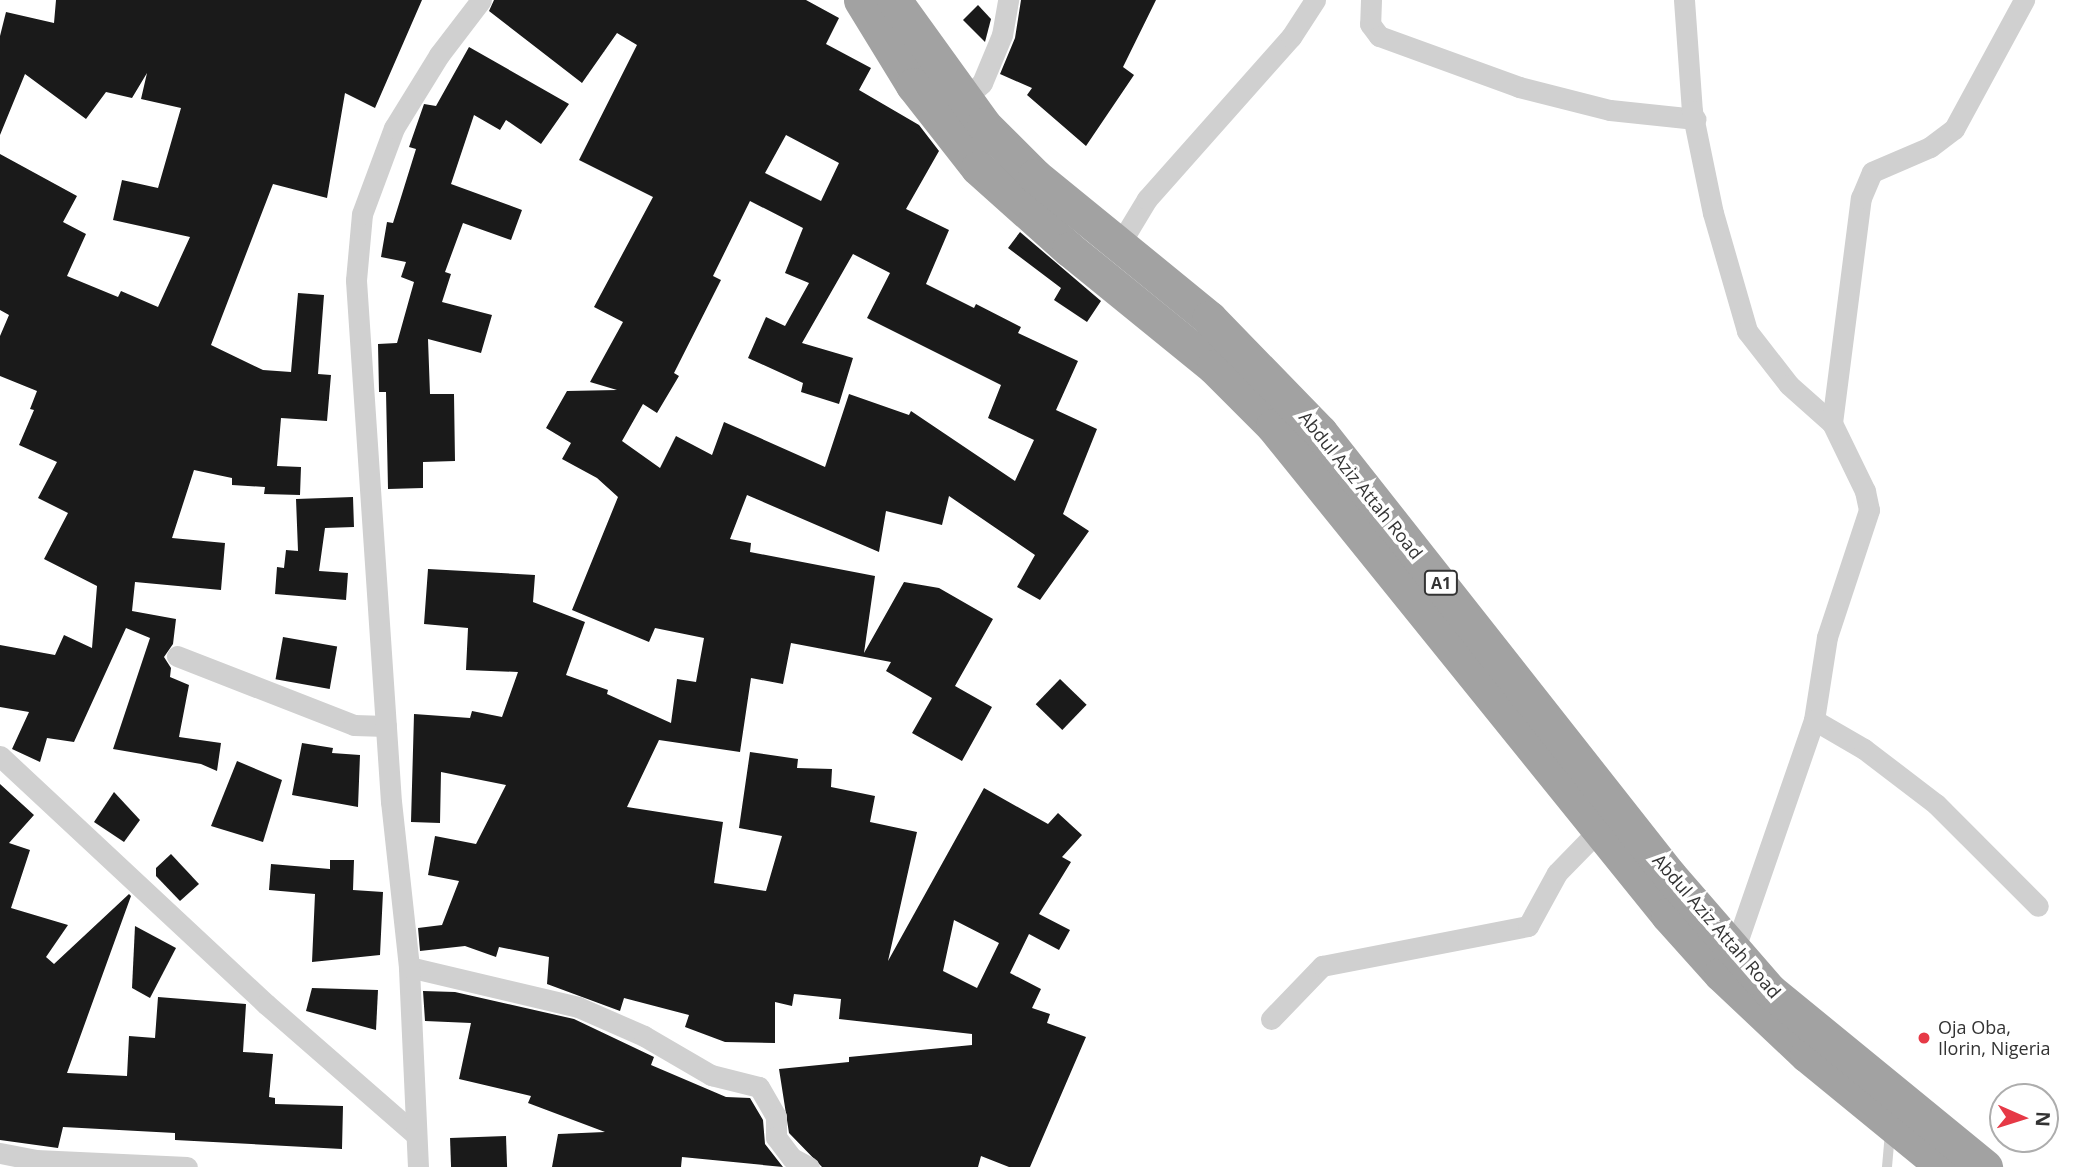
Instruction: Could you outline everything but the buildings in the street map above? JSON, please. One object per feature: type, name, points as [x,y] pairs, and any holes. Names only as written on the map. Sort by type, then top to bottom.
[{"type":"highway","name":"Abdul Aziz Attah Road","points":[[861,0],[913,85],[978,168],[1069,249],[1218,327],[1320,432],[1734,951],[1819,1034],[1986,1167]]},
{"type":"highway","name":"Abdul Aziz Attah Road","points":[[894,0],[984,125],[1035,176],[1118,247],[1143,286],[1214,367],[1273,426],[1668,915],[1755,1010],[1891,1127],[1944,1167]]},
{"type":"street","points":[[418,1167],[414,1133],[409,967],[386,726],[357,303],[362,214],[394,128],[439,55],[481,0]]},
{"type":"street","points":[[966,97],[982,83],[1002,35],[1009,0]]},
{"type":"street","points":[[1118,247],[1147,199],[1291,37],[1315,0]]},
{"type":"street","points":[[1371,0],[1370,24],[1379,36],[1519,87],[1609,110],[1696,120]]},
{"type":"street","points":[[1684,0],[1687,72],[1713,213],[1747,331],[1789,385],[1832,423],[1865,491],[1868,510],[1827,637],[1814,720],[1734,951]]},
{"type":"street","points":[[1832,423],[1861,198],[1868,181],[1872,173],[1930,147],[1954,129],[2024,0]]},
{"type":"street","points":[[177,656],[354,725],[386,726]]},
{"type":"street","points":[[1814,720],[1864,749],[1936,804],[2038,906]]},
{"type":"street","points":[[0,756],[266,1004],[414,1133]]},
{"type":"street","points":[[1271,1019],[1322,965],[1528,926],[1557,873],[1600,829]]},
{"type":"street","points":[[409,967],[559,1000],[644,1036],[711,1074],[759,1087],[776,1117],[776,1137],[792,1158],[809,1167]]},
{"type":"street","points":[[0,1153],[36,1160],[187,1167]]},
{"type":"lane","points":[[1887,1167],[1891,1127]]},
{"type":"place","name":"Oja Oba, Ilorin, Nigeria","points":[[1924,1038]]}]
